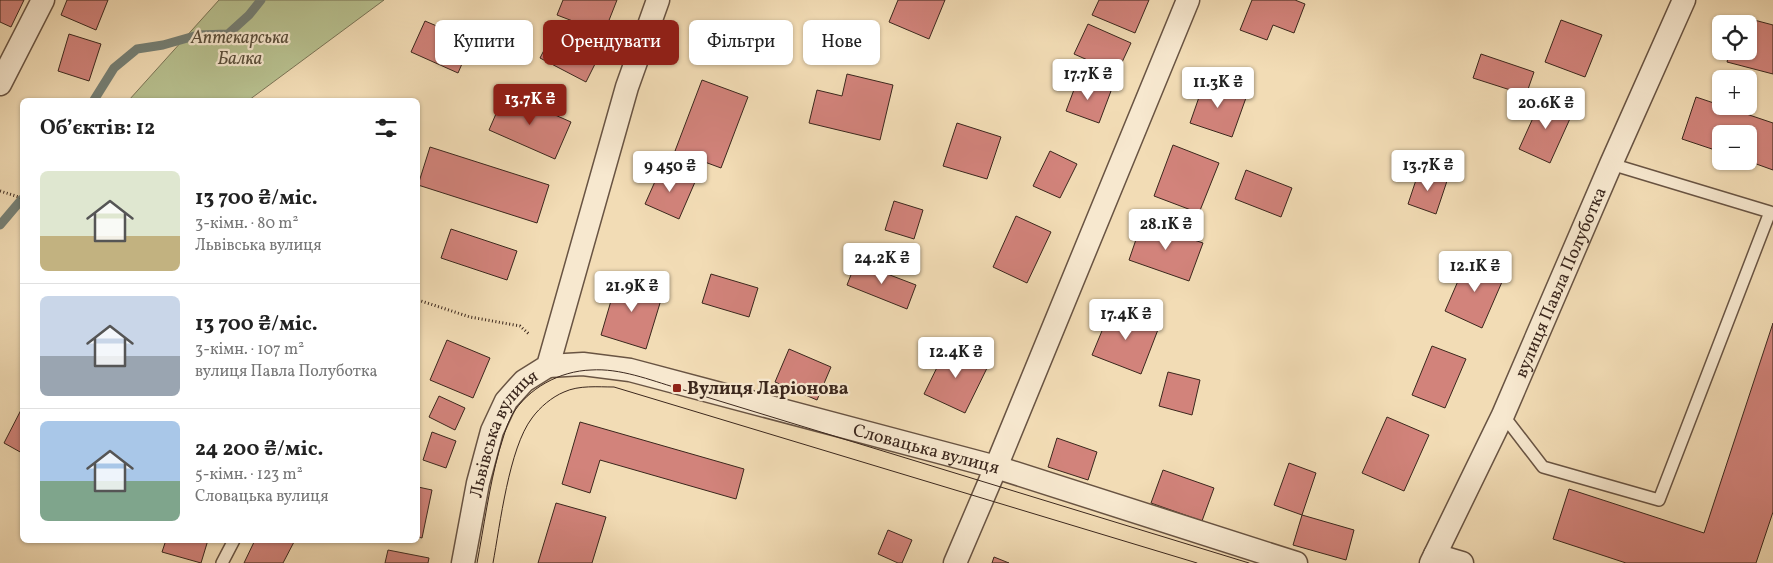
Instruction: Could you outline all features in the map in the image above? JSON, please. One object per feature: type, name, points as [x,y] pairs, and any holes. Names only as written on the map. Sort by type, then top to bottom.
[{"type":"street","points":[[0,84],[43,0]]},
{"type":"street","name":"Львівська вулиця","points":[[463,563],[478,483],[492,431],[506,401],[524,381],[548,366],[628,87],[658,0]]},
{"type":"street","points":[[955,563],[1188,0]]},
{"type":"street","name":"вулиця Павла Полуботка","points":[[1433,559],[1503,415],[1684,0]]},
{"type":"street","name":"Словацька вулиця","points":[[548,366],[583,364],[630,370],[996,467],[1296,563]]},
{"type":"street","points":[[1433,559],[1462,563]]},
{"type":"lane","points":[[1503,415],[1543,467],[1660,500],[1770,212],[1611,164]]},
{"type":"lane","points":[[222,563],[232,543]]},
{"type":"path","points":[[0,191],[20,197]]},
{"type":"path","points":[[420,301],[470,317],[520,326],[542,346],[548,366]]},
{"type":"green space","name":"Аптекарська Балка","points":[[219,0],[384,0],[252,98],[131,98]]},
{"type":"building","points":[[0,0],[24,0],[11,27],[0,22]]},
{"type":"building","points":[[67,0],[108,0],[96,30],[61,15]]},
{"type":"building","points":[[563,0],[617,0],[609,20],[570,20],[557,15]]},
{"type":"building","points":[[898,0],[945,0],[929,39],[889,22]]},
{"type":"building","points":[[1099,0],[1149,0],[1135,33],[1092,15]]},
{"type":"building","points":[[1252,0],[1295,0],[1305,4],[1294,33],[1273,25],[1267,40],[1240,30]]},
{"type":"building","points":[[1561,20],[1602,35],[1585,77],[1545,62]]},
{"type":"building","points":[[425,21],[435,25],[435,63],[411,52]]},
{"type":"building","points":[[1757,21],[1773,25],[1773,74],[1727,62],[1728,60],[1757,60]]},
{"type":"building","points":[[1088,24],[1131,43],[1117,73],[1074,54]]},
{"type":"building","points":[[69,34],[101,44],[89,81],[58,71]]},
{"type":"building","points":[[1481,54],[1534,72],[1526,95],[1473,78]]},
{"type":"building","points":[[440,65],[462,65],[458,73]]},
{"type":"building","points":[[553,65],[594,65],[586,82]]},
{"type":"building","points":[[847,74],[893,85],[880,140],[809,123],[817,90],[842,96]]},
{"type":"building","points":[[1078,79],[1111,91],[1099,123],[1066,111]]},
{"type":"building","points":[[702,80],[748,97],[721,168],[675,151]]},
{"type":"building","points":[[1205,80],[1247,95],[1232,137],[1190,123]]},
{"type":"building","points":[[505,93],[571,122],[555,159],[489,130]]},
{"type":"building","points":[[1696,97],[1712,102],[1712,115],[1749,115],[1773,123],[1773,170],[1757,164],[1757,125],[1712,125],[1712,149],[1682,139]]},
{"type":"building","points":[[1542,98],[1573,112],[1550,163],[1519,149]]},
{"type":"building","points":[[957,123],[1001,137],[987,179],[943,166]]},
{"type":"building","points":[[1173,145],[1219,163],[1199,213],[1154,196]]},
{"type":"building","points":[[430,147],[549,185],[537,223],[420,186],[420,179]]},
{"type":"building","points":[[1050,151],[1077,164],[1060,198],[1033,186]]},
{"type":"building","points":[[661,168],[695,182],[679,219],[645,204]]},
{"type":"building","points":[[1246,170],[1292,188],[1281,217],[1235,199]]},
{"type":"building","points":[[1419,171],[1447,181],[1436,214],[1408,204]]},
{"type":"building","points":[[894,201],[923,210],[914,239],[885,230]]},
{"type":"building","points":[[1016,216],[1051,232],[1027,283],[993,267]]},
{"type":"building","points":[[1142,222],[1203,243],[1189,281],[1129,260]]},
{"type":"building","points":[[451,229],[517,251],[507,280],[441,258]]},
{"type":"building","points":[[1468,258],[1505,275],[1482,328],[1445,311]]},
{"type":"building","points":[[856,262],[916,285],[907,309],[847,285]]},
{"type":"building","points":[[711,274],[758,288],[749,317],[702,303]]},
{"type":"building","points":[[618,277],[664,290],[646,349],[601,335]]},
{"type":"building","points":[[1111,309],[1159,327],[1141,374],[1092,355]]},
{"type":"building","points":[[1773,323],[1773,512],[1756,563],[1626,563],[1553,539],[1569,489],[1704,533]]},
{"type":"building","points":[[447,340],[490,358],[473,398],[430,380]]},
{"type":"building","points":[[948,345],[989,364],[965,413],[924,394]]},
{"type":"building","points":[[1432,346],[1466,359],[1445,408],[1412,395]]},
{"type":"building","points":[[789,349],[831,367],[817,400],[775,382]]},
{"type":"building","points":[[1168,372],[1200,380],[1192,415],[1159,406]]},
{"type":"building","points":[[439,396],[465,408],[455,430],[429,417]]},
{"type":"building","points":[[20,412],[20,452],[4,443]]},
{"type":"building","points":[[1387,417],[1429,435],[1404,491],[1362,473]]},
{"type":"building","points":[[580,422],[744,469],[736,499],[600,460],[590,493],[562,484]]},
{"type":"building","points":[[432,432],[456,441],[446,468],[423,460]]},
{"type":"building","points":[[1057,438],[1097,452],[1088,480],[1048,467]]},
{"type":"building","points":[[1289,463],[1316,473],[1302,515],[1274,505]]},
{"type":"building","points":[[1163,470],[1214,488],[1202,521],[1151,503]]},
{"type":"building","points":[[420,487],[432,490],[422,538],[420,538]]},
{"type":"building","points":[[556,503],[606,517],[592,563],[538,563]]},
{"type":"building","points":[[1302,515],[1354,530],[1346,560],[1293,545]]},
{"type":"building","points":[[888,530],[912,540],[902,563],[878,554]]},
{"type":"building","points":[[165,543],[207,543],[201,563],[162,552]]},
{"type":"building","points":[[254,543],[293,543],[283,563],[244,563]]},
{"type":"building","points":[[388,550],[429,558],[428,563],[385,563]]},
{"type":"building","points":[[994,557],[1009,563],[992,563]]},
{"type":"waterway","points":[[95,98],[114,68],[137,49],[163,45],[198,35],[228,34],[249,15],[261,0]]},
{"type":"waterway","points":[[0,225],[20,201]]},
{"type":"tram line","points":[[477,563],[495,465],[512,415],[527,397],[546,383],[568,374],[591,370],[613,371],[646,378],[1249,563]]},
{"type":"tram line","points":[[493,563],[506,488],[511,467],[524,431],[532,418],[546,403],[564,392],[582,387],[614,387],[1197,563]]},
{"type":"place","name":"Вулиця Ларіонова","points":[[677,388]]}]
